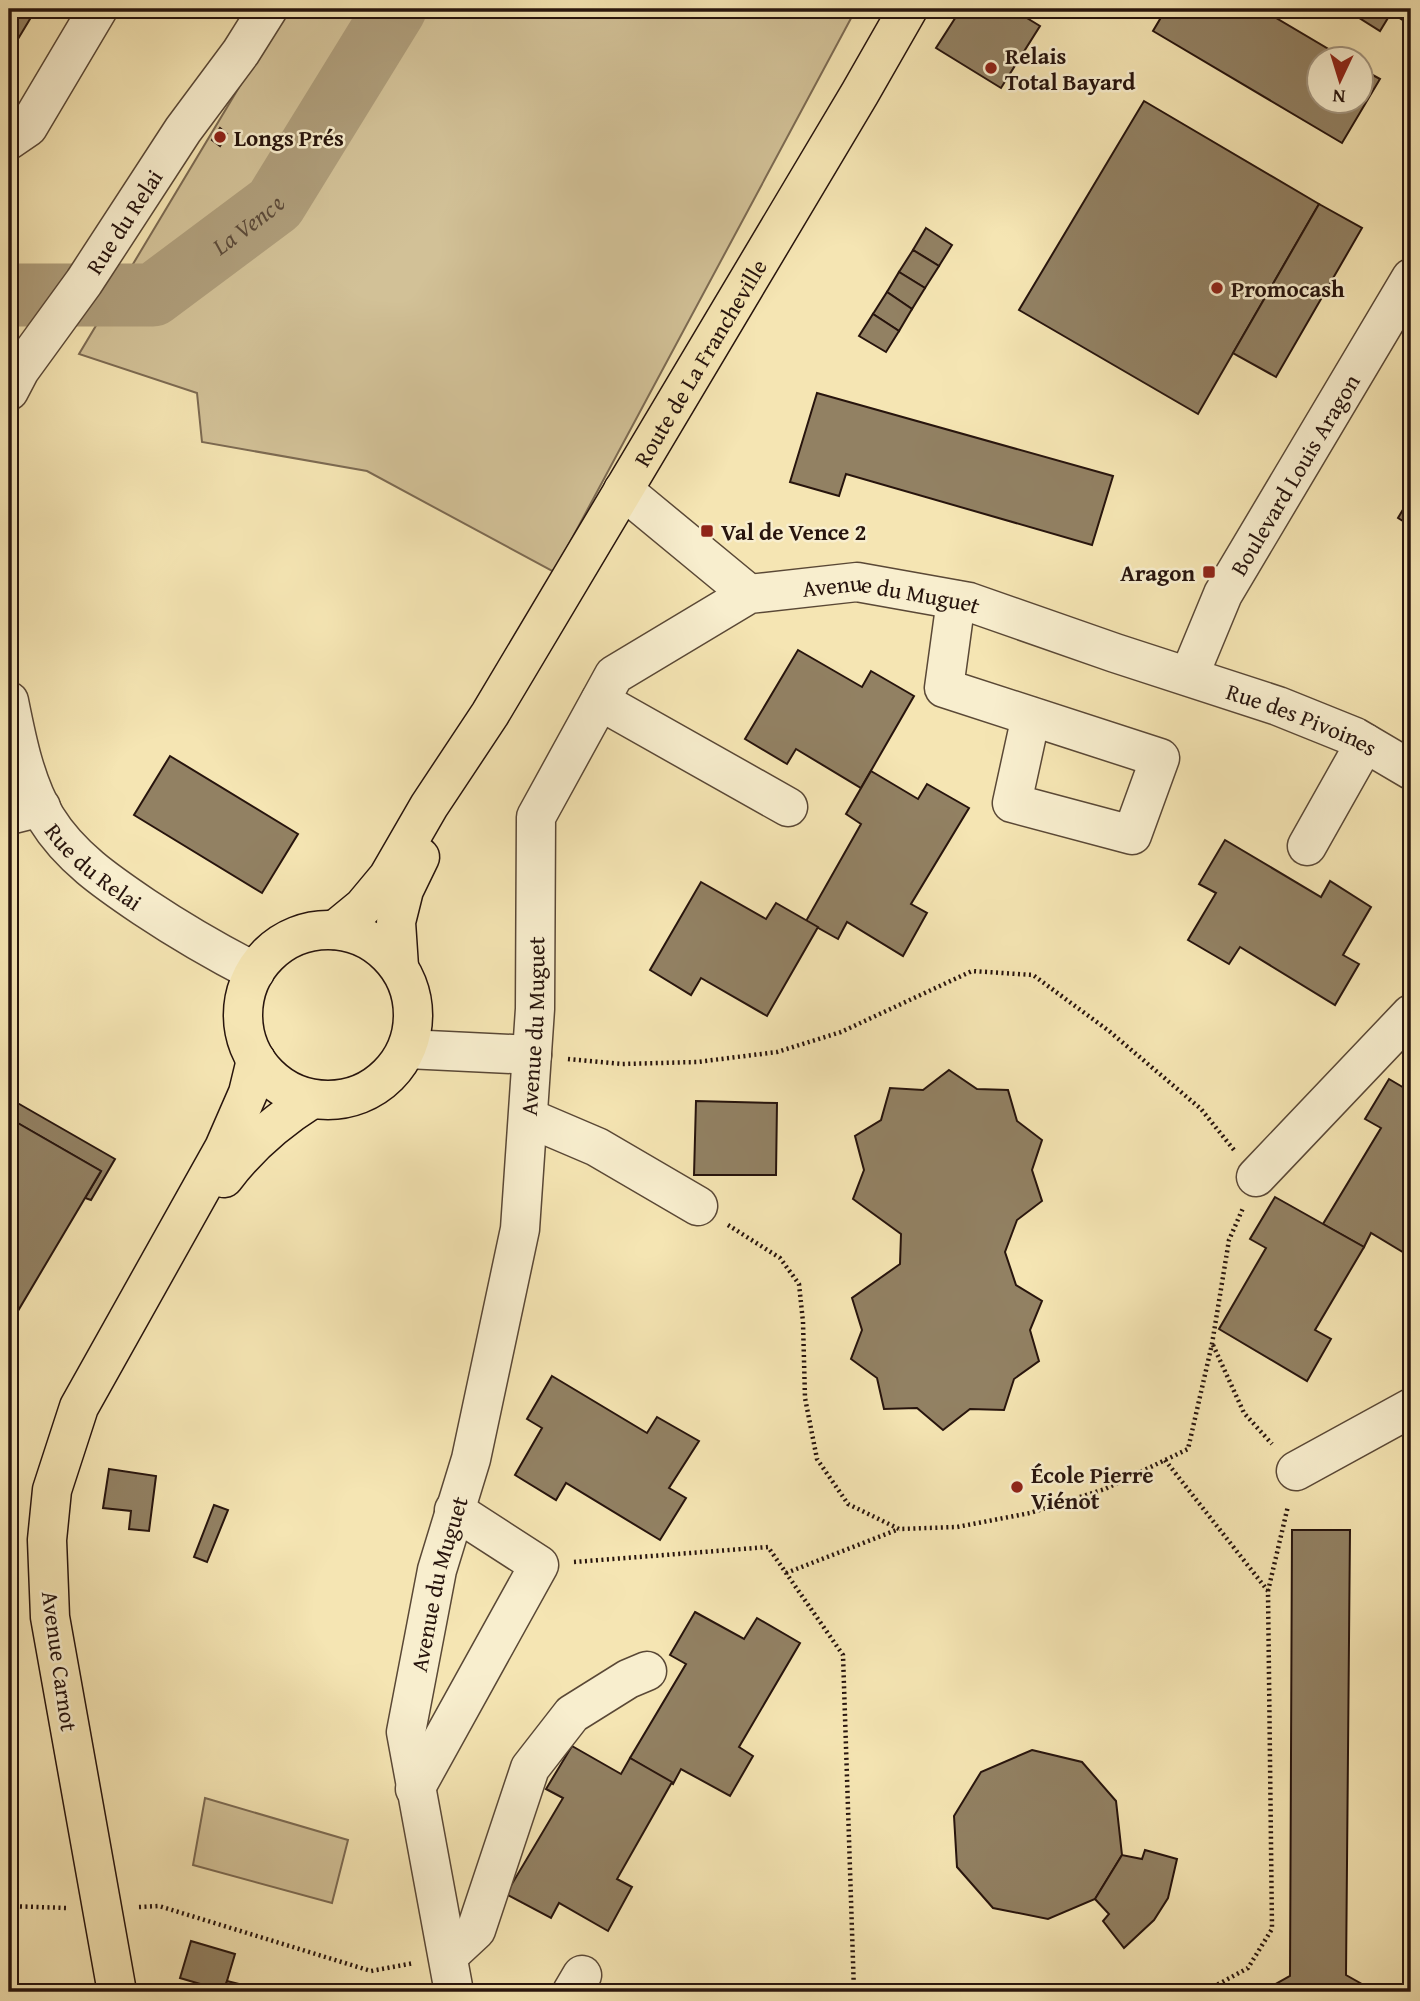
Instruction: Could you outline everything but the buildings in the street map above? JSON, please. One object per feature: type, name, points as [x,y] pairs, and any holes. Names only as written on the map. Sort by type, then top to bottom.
[{"type":"main road","name":"Route de La Francheville","points":[[490,714],[908,9]]},
{"type":"main road","points":[[335,930],[363,908],[388,877],[429,806],[490,714]]},
{"type":"main road","points":[[398,967],[396,922],[404,890],[490,714]]},
{"type":"main road","points":[[335,930],[360,936],[371,942],[398,967],[411,993],[414,1021],[407,1049],[391,1074],[368,1091],[341,1100],[312,1100],[270,1079],[256,1060],[246,1039],[243,1016],[246,993],[255,972],[270,953],[289,939],[312,932],[335,930]]},
{"type":"main road","name":"Avenue Carnot","points":[[117,1992],[50,1617],[47,1540],[52,1490],[79,1407],[224,1148],[248,1093],[256,1060]]},
{"type":"main road","name":"Avenue Carnot","points":[[159,1268],[243,1153],[281,1119],[312,1100]]},
{"type":"street","points":[[9,140],[28,127],[98,9]]},
{"type":"street","points":[[241,52],[246,9]]},
{"type":"street","name":"Rue du Relai","points":[[9,391],[20,370],[84,282],[183,130],[241,52],[268,9]]},
{"type":"street","name":"Boulevard Louis Aragon","points":[[1189,676],[1223,594],[1411,278]]},
{"type":"street","points":[[623,489],[749,594]]},
{"type":"street","name":"Avenue du Muguet","points":[[451,1974],[406,1732],[437,1570],[471,1459],[520,1228],[535,1009],[536,817],[614,675],[749,594],[857,582],[956,600],[1189,676]]},
{"type":"street","points":[[956,600],[944,688],[1031,716]]},
{"type":"street","name":"Rue des Pivoines","points":[[1189,676],[1278,706],[1365,743],[1411,770]]},
{"type":"street","name":"Rue du Relai","points":[[9,701],[18,745],[25,811],[59,836],[90,869],[199,943],[255,972]]},
{"type":"street","points":[[600,701],[788,807]]},
{"type":"street","points":[[1307,846],[1365,743]]},
{"type":"street","points":[[1256,1177],[1411,1014]]},
{"type":"street","points":[[407,1049],[532,1055]]},
{"type":"street","points":[[529,1118],[597,1147],[698,1206]]},
{"type":"street","points":[[1296,1471],[1411,1408]]},
{"type":"street","points":[[415,1789],[538,1565],[454,1510]]},
{"type":"street","points":[[451,1974],[476,1930],[530,1768],[572,1714],[628,1679],[647,1671]]},
{"type":"path","points":[[532,1055],[622,1065],[697,1062],[777,1052],[841,1032],[972,971],[1033,975],[1109,1031],[1201,1109],[1256,1177],[1229,1241],[1212,1344],[1188,1449],[1105,1489],[1030,1514],[957,1527],[900,1529],[786,1573]]},
{"type":"path","points":[[698,1206],[780,1258],[799,1284],[805,1398],[817,1459],[848,1504],[900,1529]]},
{"type":"path","points":[[1204,1992],[1248,1968],[1272,1929],[1268,1591],[1296,1471],[1244,1413],[1212,1344]]},
{"type":"path","points":[[1165,1460],[1268,1591]]},
{"type":"path","points":[[538,1565],[768,1547],[843,1656],[854,1992]]},
{"type":"path","points":[[9,1906],[159,1906],[371,1971],[451,1974]]},
{"type":"shaded area","points":[[286,9],[856,9],[554,572],[367,471],[202,442],[197,393],[79,354]]},
{"type":"shaded area","points":[[205,1798],[348,1840],[332,1903],[193,1865]]},
{"type":"waterway","name":"La Vence","points":[[9,295],[153,295],[275,204],[395,9]]},
{"type":"place","name":"Relais Total Bayard","points":[[991,68]]},
{"type":"place","name":"Longs Prés","points":[[220,137]]},
{"type":"place","name":"Promocash","points":[[1217,288]]},
{"type":"place","name":"Val de Vence 2","points":[[707,531]]},
{"type":"place","name":"Aragon","points":[[1209,572]]},
{"type":"place","name":"École Pierre Viénot","points":[[1017,1487]]}]
